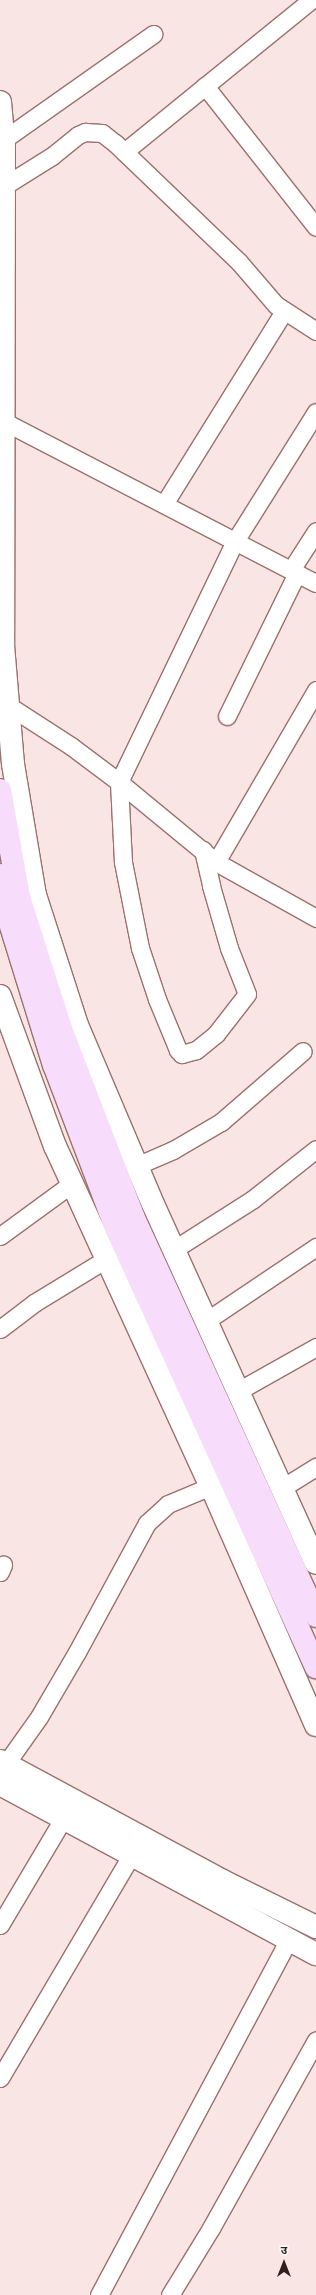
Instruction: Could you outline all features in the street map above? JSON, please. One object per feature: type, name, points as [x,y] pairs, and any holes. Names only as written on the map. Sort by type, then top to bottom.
[{"type":"main road","points":[[0,102],[4,186],[3,646],[13,764],[35,895],[77,1025],[136,1166],[316,1563]]},
{"type":"main road","points":[[0,790],[18,897],[61,1029],[132,1216],[316,1616]]},
{"type":"main road","points":[[0,874],[5,907],[54,1065],[115,1226],[316,1667]]},
{"type":"main road","points":[[0,996],[54,1146],[210,1486],[316,1725]]},
{"type":"main road","points":[[2,1770],[64,1817],[315,1951]]},
{"type":"main road","points":[[2,1770],[316,1927]]},
{"type":"street","points":[[124,152],[205,86],[312,4]]},
{"type":"street","points":[[3,140],[153,34]]},
{"type":"street","points":[[205,86],[316,227]]},
{"type":"street","points":[[4,186],[52,156],[85,132],[102,133],[124,152],[239,262],[259,288],[284,311],[316,331]]},
{"type":"street","points":[[164,504],[284,311]]},
{"type":"street","points":[[203,850],[215,902],[238,974],[247,994],[216,1034],[196,1050],[182,1054],[178,1050],[157,999],[140,948],[123,862],[119,782],[235,541],[316,412]]},
{"type":"street","points":[[4,421],[316,583]]},
{"type":"street","points":[[227,716],[294,572],[316,531]]},
{"type":"street","points":[[216,862],[316,690]]},
{"type":"street","points":[[9,706],[71,746],[119,782],[216,862],[316,918]]},
{"type":"street","points":[[136,1166],[173,1150],[221,1122],[303,1051]]},
{"type":"street","points":[[173,1250],[253,1199],[316,1149]]},
{"type":"street","points":[[0,1236],[72,1184]]},
{"type":"street","points":[[206,1321],[316,1247]]},
{"type":"street","points":[[0,1329],[34,1303],[106,1259]]},
{"type":"street","points":[[238,1392],[316,1348]]},
{"type":"street","points":[[282,1488],[316,1467]]},
{"type":"street","points":[[2,1770],[77,1652],[147,1523],[168,1504],[210,1486]]},
{"type":"street","points":[[0,1925],[64,1817]]},
{"type":"street","points":[[0,2078],[132,1854]]},
{"type":"street","points":[[99,2295],[290,1939]]},
{"type":"street","points":[[170,2295],[212,2228],[316,2040]]}]
